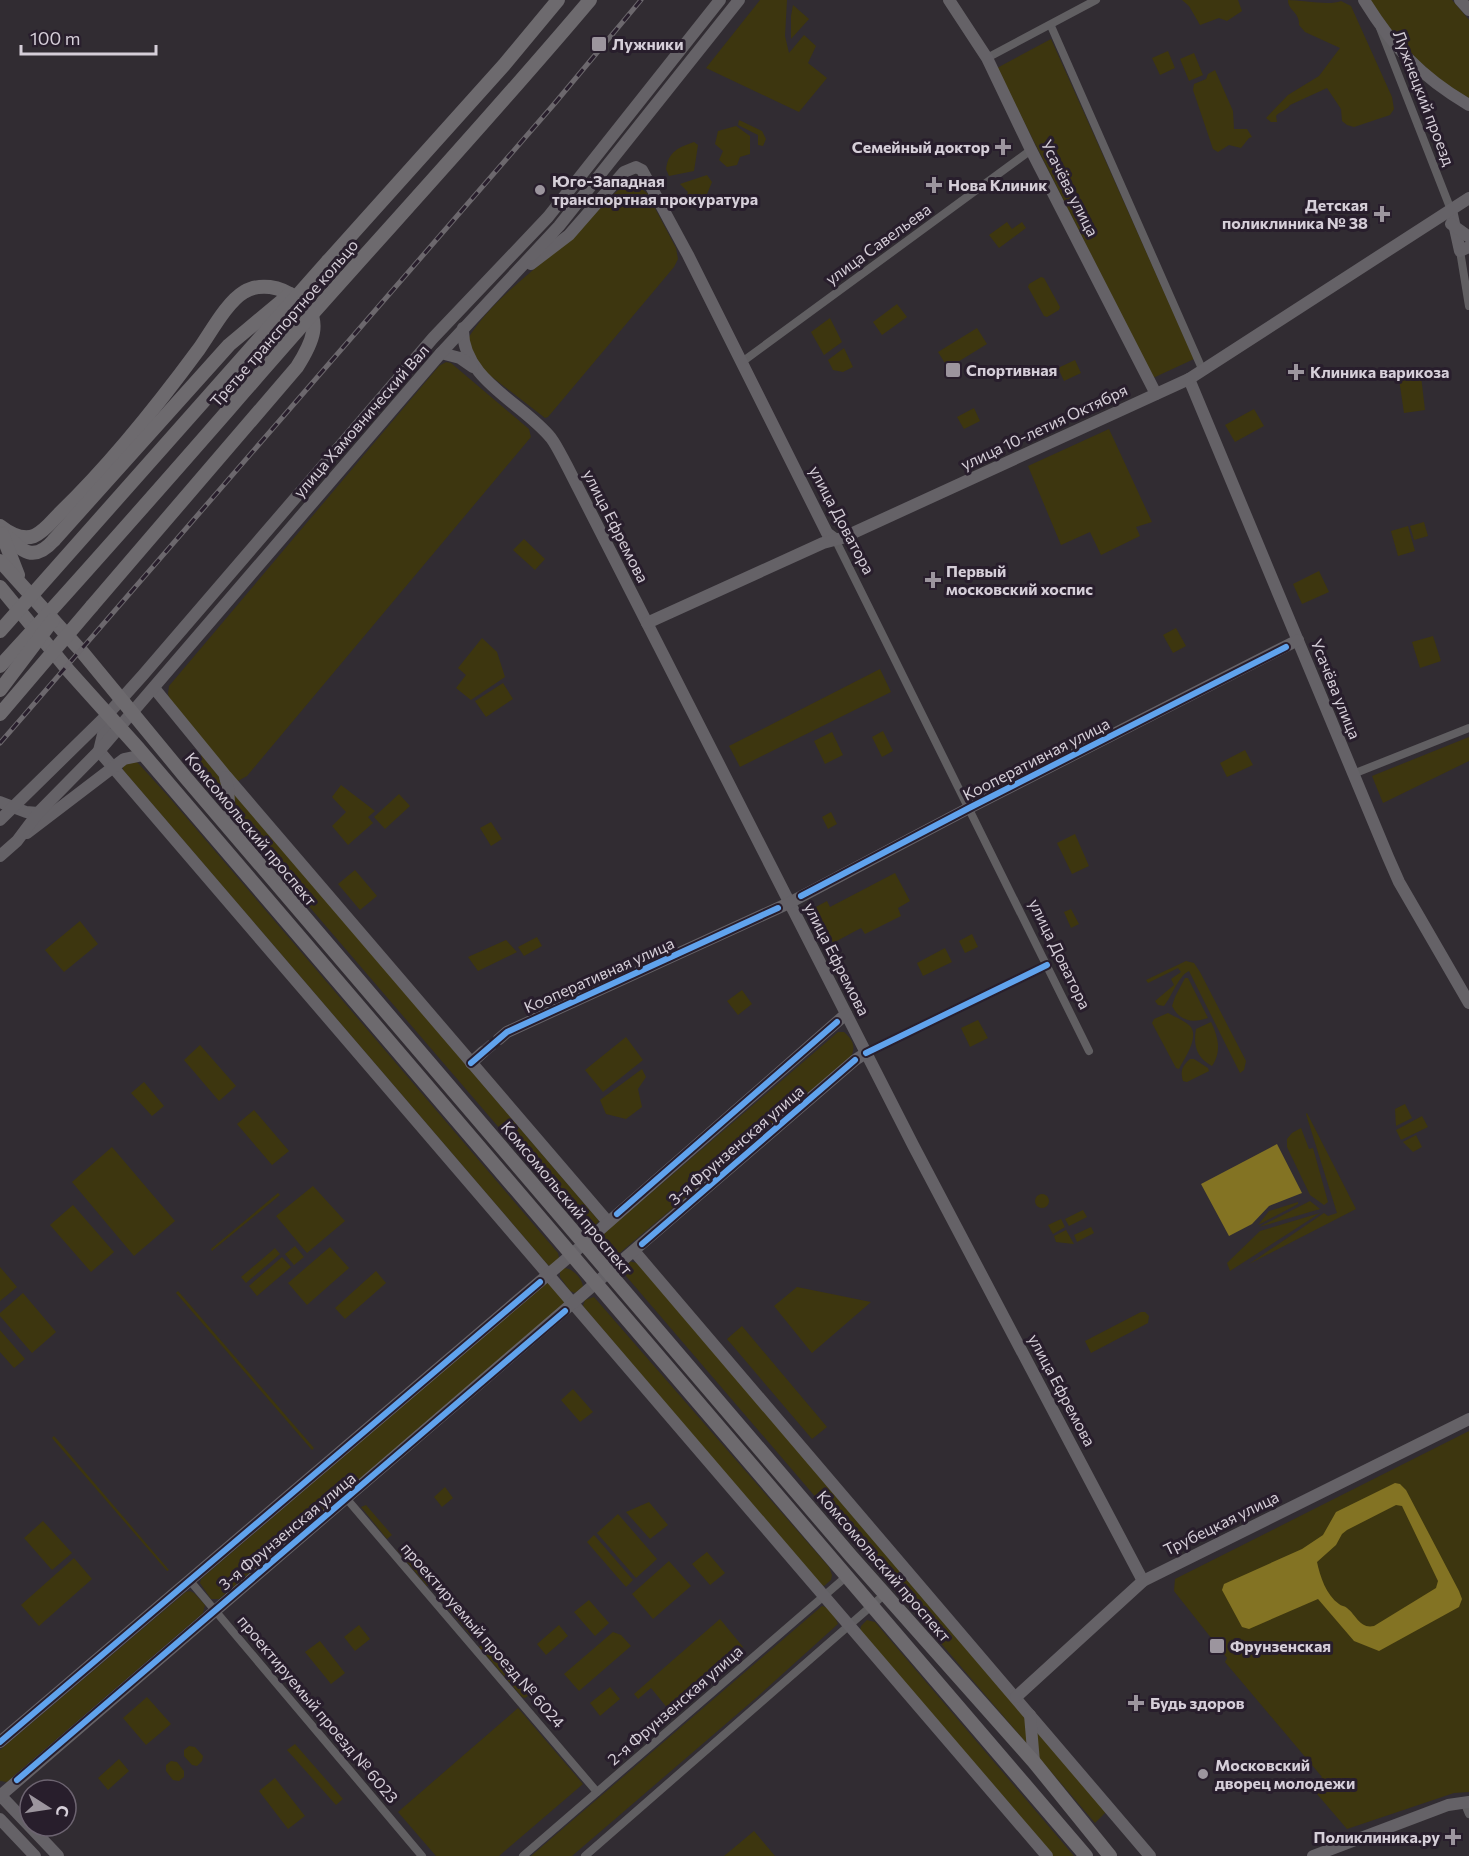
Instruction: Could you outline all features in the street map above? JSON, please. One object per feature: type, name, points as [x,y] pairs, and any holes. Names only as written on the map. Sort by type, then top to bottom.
[{"type":"main road","name":"Третье транспортное кольцо","points":[[0,631],[504,65],[558,0]]},
{"type":"main road","name":"Третье транспортное кольцо","points":[[0,666],[99,559],[590,0]]},
{"type":"main road","points":[[0,528],[22,551],[40,552],[54,540],[229,345],[328,261]]},
{"type":"main road","points":[[0,528],[9,533],[28,537],[46,527],[102,469],[172,385],[223,315],[243,292],[259,286],[272,287],[306,304],[313,317],[315,331],[310,347],[297,367],[0,714]]},
{"type":"main road","points":[[0,528],[21,583]]},
{"type":"main road","points":[[0,690],[99,559]]},
{"type":"main road","name":"Комсомольский проспект","points":[[0,561],[122,699],[237,837],[885,1594],[1034,1762],[1110,1856]]},
{"type":"main road","name":"Комсомольский проспект","points":[[0,587],[68,670],[1086,1856]]},
{"type":"street","name":"улица Хамовнический Вал","points":[[0,820],[122,699],[424,348],[548,217],[720,0]]},
{"type":"street","name":"улица Хамовнический Вал","points":[[0,856],[17,841],[38,813],[99,751],[443,350],[560,226],[739,0]]},
{"type":"street","name":"Усачёва улица","points":[[949,0],[987,58],[1031,150],[1156,394]]},
{"type":"street","points":[[987,58],[1051,26],[1096,0]]},
{"type":"street","name":"Лужнецкий проезд","points":[[1364,0],[1378,22],[1385,46],[1450,210]]},
{"type":"street","points":[[1460,0],[1469,10]]},
{"type":"street","points":[[1378,22],[1391,41],[1420,72],[1434,84],[1469,105]]},
{"type":"street","points":[[1051,26],[1203,371]]},
{"type":"street","name":"улица Савельева","points":[[742,362],[1031,150]]},
{"type":"street","name":"улица Доватора","points":[[506,283],[569,234],[624,172],[636,167],[642,171],[688,255],[828,533],[835,539],[1089,1051]]},
{"type":"street","name":"улица 10-летия Октября","points":[[647,623],[835,539],[842,538],[1189,379],[1469,198]]},
{"type":"street","points":[[1450,210],[1465,249],[1469,306]]},
{"type":"street","points":[[1433,222],[1447,221],[1469,237]]},
{"type":"street","name":"улица Ефремова","points":[[463,328],[465,349],[476,367]]},
{"type":"street","name":"улица Ефремова","points":[[424,348],[443,350],[476,367],[552,438],[866,1053],[1143,1581]]},
{"type":"street","name":"Усачёва улица","points":[[1189,379],[1399,882],[1469,1003]]},
{"type":"street","name":"Кооперативная улица","points":[[499,1039],[507,1032],[789,903],[1298,640]]},
{"type":"street","name":"Комсомольский проспект","points":[[154,688],[608,1222]]},
{"type":"street","points":[[108,714],[99,751],[1047,1856]]},
{"type":"street","points":[[1353,774],[1469,728]]},
{"type":"street","points":[[17,841],[124,759],[143,755]]},
{"type":"street","points":[[220,768],[226,779],[230,818],[237,837]]},
{"type":"street","points":[[0,802],[12,808],[38,813]]},
{"type":"street","name":"3-я Фрунзенская улица","points":[[0,1795],[855,1060],[1047,965]]},
{"type":"street","name":"3-я Фрунзенская улица","points":[[0,1742],[571,1256],[846,1014]]},
{"type":"street","points":[[471,1063],[483,1052]]},
{"type":"street","name":"Комсомольский проспект","points":[[634,1251],[1150,1856]]},
{"type":"street","name":"Трубецкая улица","points":[[1016,1697],[1143,1581],[1469,1419]]},
{"type":"street","name":"проектируемый проезд № 6024","points":[[346,1498],[597,1792]]},
{"type":"street","name":"2-я Фрунзенская улица","points":[[523,1856],[847,1576]]},
{"type":"street","name":"проектируемый проезд № 6023","points":[[190,1582],[422,1856]]},
{"type":"street","points":[[585,1856],[885,1594]]},
{"type":"street","points":[[1030,1714],[1034,1762]]},
{"type":"street","points":[[0,1795],[58,1856]]},
{"type":"street","points":[[1313,1856],[1448,1805],[1467,1806]]},
{"type":"street","points":[[0,1819],[35,1856]]},
{"type":"shaded area","points":[[760,0],[787,0],[785,36],[789,53],[804,35],[816,46],[808,63],[827,78],[799,112],[706,68]]},
{"type":"shaded area","points":[[1182,0],[1238,0],[1242,11],[1227,21],[1219,18],[1200,25],[1189,6]]},
{"type":"shaded area","points":[[1288,0],[1323,3],[1341,1],[1351,6],[1392,97],[1394,109],[1390,115],[1354,127],[1347,125],[1342,121],[1341,109],[1327,88],[1290,105],[1276,116],[1277,122],[1271,122],[1266,118],[1288,95],[1319,76],[1340,48],[1305,32],[1299,25],[1298,17],[1290,7]]},
{"type":"shaded area","points":[[1370,0],[1452,0],[1469,20],[1469,98],[1426,67],[1391,30]]},
{"type":"shaded area","points":[[793,5],[809,19],[791,39],[791,16]]},
{"type":"shaded area","points":[[1051,39],[1194,359],[1153,378],[997,68]]},
{"type":"shaded area","points":[[1168,51],[1175,68],[1160,75],[1152,58]]},
{"type":"shaded area","points":[[1194,53],[1203,75],[1189,81],[1180,59]]},
{"type":"shaded area","points":[[1215,70],[1233,111],[1234,129],[1247,129],[1252,137],[1241,148],[1229,145],[1218,152],[1213,149],[1193,90],[1194,84],[1206,79],[1208,74]]},
{"type":"shaded area","points":[[739,120],[762,131],[766,139],[763,146],[758,145],[758,135],[738,125]]},
{"type":"shaded area","points":[[736,126],[750,136],[750,154],[740,157],[737,165],[727,167],[719,160],[723,151],[715,144],[718,131]]},
{"type":"shaded area","points":[[694,142],[698,145],[694,171],[669,176],[666,169],[669,158],[679,148]]},
{"type":"shaded area","points":[[707,175],[712,182],[702,206],[691,208],[685,200],[688,192],[680,184]]},
{"type":"shaded area","points":[[628,184],[639,187],[647,193],[676,248],[678,259],[674,267],[545,418],[483,370],[467,340],[479,323],[507,293],[570,239],[616,192]]},
{"type":"shaded area","points":[[1007,222],[1012,229],[1022,222],[1026,228],[999,248],[989,235]]},
{"type":"shaded area","points":[[1041,277],[1044,278],[1060,307],[1047,317],[1044,316],[1028,287]]},
{"type":"shaded area","points":[[897,304],[907,317],[882,335],[873,322]]},
{"type":"shaded area","points":[[830,318],[842,342],[824,355],[811,332]]},
{"type":"shaded area","points":[[977,328],[987,344],[948,368],[938,352]]},
{"type":"shaded area","points":[[844,348],[853,367],[843,372],[833,370],[828,360]]},
{"type":"shaded area","points":[[1075,360],[1081,373],[1064,381],[1058,368]]},
{"type":"shaded area","points":[[446,362],[451,363],[529,429],[531,437],[247,776],[238,781],[234,780],[172,705],[168,694],[169,686],[439,366]]},
{"type":"shaded area","points":[[1421,376],[1425,410],[1404,413],[1399,379]]},
{"type":"shaded area","points":[[974,408],[980,421],[964,429],[957,417]]},
{"type":"shaded area","points":[[1254,409],[1264,426],[1235,442],[1225,425]]},
{"type":"shaded area","points":[[1109,429],[1152,522],[1136,527],[1140,536],[1101,555],[1090,532],[1061,545],[1028,466]]},
{"type":"shaded area","points":[[1424,522],[1428,536],[1414,540],[1410,526]]},
{"type":"shaded area","points":[[1408,526],[1415,551],[1398,556],[1391,531]]},
{"type":"shaded area","points":[[524,539],[545,559],[535,570],[513,550]]},
{"type":"shaded area","points":[[1319,571],[1329,592],[1302,604],[1293,584]]},
{"type":"shaded area","points":[[1176,628],[1186,646],[1173,653],[1163,635]]},
{"type":"shaded area","points":[[1433,636],[1441,661],[1420,668],[1412,642]]},
{"type":"shaded area","points":[[482,638],[497,652],[505,677],[471,700],[456,688],[466,675],[458,668]]},
{"type":"shaded area","points":[[880,669],[891,692],[740,767],[729,746]]},
{"type":"shaded area","points":[[503,683],[513,699],[486,717],[475,701]]},
{"type":"shaded area","points":[[883,731],[893,751],[882,757],[872,737]]},
{"type":"shaded area","points":[[832,732],[843,755],[825,764],[814,741]]},
{"type":"shaded area","points":[[1469,737],[1469,761],[1383,803],[1372,776]]},
{"type":"shaded area","points":[[1245,750],[1253,765],[1227,777],[1220,763]]},
{"type":"shaded area","points":[[201,753],[222,781],[223,791],[219,791],[200,769]]},
{"type":"shaded area","points":[[133,760],[168,796],[558,1253],[559,1258],[551,1266],[123,770],[123,766]]},
{"type":"shaded area","points":[[341,785],[375,811],[368,817],[373,823],[348,845],[332,826],[346,812],[332,797]]},
{"type":"shaded area","points":[[232,790],[599,1221],[592,1229],[585,1228],[234,819]]},
{"type":"shaded area","points":[[399,794],[410,806],[385,829],[374,817]]},
{"type":"shaded area","points":[[831,812],[837,824],[828,829],[822,817]]},
{"type":"shaded area","points":[[491,822],[502,839],[491,846],[480,828]]},
{"type":"shaded area","points":[[1075,834],[1089,866],[1072,874],[1057,843]]},
{"type":"shaded area","points":[[355,870],[377,896],[360,910],[338,884]]},
{"type":"shaded area","points":[[895,873],[910,901],[898,908],[901,916],[865,934],[861,928],[833,943],[814,908],[827,901],[830,907]]},
{"type":"shaded area","points":[[1071,909],[1079,924],[1071,928],[1064,912]]},
{"type":"shaded area","points":[[80,921],[98,944],[64,972],[45,950]]},
{"type":"shaded area","points":[[972,934],[978,947],[965,953],[959,941]]},
{"type":"shaded area","points":[[537,937],[542,946],[524,956],[518,947]]},
{"type":"shaded area","points":[[506,940],[517,952],[478,971],[468,957]]},
{"type":"shaded area","points":[[945,948],[952,962],[923,976],[917,963]]},
{"type":"shaded area","points":[[1186,961],[1194,963],[1200,972],[1246,1061],[1244,1070],[1240,1073],[1189,971],[1179,981],[1164,1006],[1158,1005],[1155,1001],[1174,985],[1171,979],[1181,972],[1178,968],[1148,983],[1146,980]]},
{"type":"shaded area","points":[[1185,978],[1188,978],[1208,1018],[1187,1020],[1179,1015],[1172,1006]]},
{"type":"shaded area","points":[[742,990],[752,1004],[738,1015],[727,1001]]},
{"type":"shaded area","points":[[1168,1013],[1188,1024],[1193,1031],[1190,1048],[1179,1069],[1176,1068],[1152,1023],[1154,1019]]},
{"type":"shaded area","points":[[978,1020],[988,1038],[970,1047],[961,1028]]},
{"type":"shaded area","points":[[1211,1022],[1218,1044],[1217,1055],[1212,1066],[1197,1051],[1195,1041],[1196,1029]]},
{"type":"shaded area","points":[[838,1032],[844,1032],[851,1041],[853,1050],[851,1057],[615,1257],[603,1250],[600,1237]]},
{"type":"shaded area","points":[[626,1037],[643,1060],[603,1092],[585,1070]]},
{"type":"shaded area","points":[[200,1045],[236,1086],[219,1101],[184,1060]]},
{"type":"shaded area","points":[[1190,1059],[1194,1059],[1209,1071],[1187,1082],[1183,1081],[1182,1071],[1183,1066]]},
{"type":"shaded area","points":[[642,1069],[646,1077],[638,1089],[642,1107],[626,1119],[606,1114],[600,1100]]},
{"type":"shaded area","points":[[144,1082],[164,1106],[152,1116],[131,1093]]},
{"type":"shaded area","points":[[1405,1104],[1412,1118],[1396,1126],[1395,1109]]},
{"type":"shaded area","points":[[254,1110],[289,1151],[272,1165],[237,1124]]},
{"type":"shaded area","points":[[1307,1113],[1356,1209],[1249,1264],[1324,1213],[1328,1216],[1337,1213]]},
{"type":"shaded area","points":[[1422,1116],[1428,1127],[1401,1140],[1396,1130]]},
{"type":"shaded area","points":[[1301,1128],[1309,1149],[1313,1148],[1328,1202],[1324,1205],[1310,1195],[1287,1147],[1287,1139]]},
{"type":"shaded area","points":[[1416,1135],[1422,1147],[1413,1152],[1403,1142]]},
{"type":"shaded area","points":[[1277,1144],[1302,1193],[1269,1206],[1252,1224],[1229,1236],[1201,1184]]},
{"type":"shaded area","points":[[112,1147],[175,1221],[134,1256],[72,1182]]},
{"type":"shaded area","points":[[313,1186],[345,1221],[307,1253],[276,1216]]},
{"type":"shaded area","points":[[278,1193],[280,1195],[212,1251],[211,1249]]},
{"type":"shaded area","points":[[1042,1194],[1047,1196],[1049,1201],[1047,1206],[1042,1208],[1037,1206],[1035,1201],[1037,1196]]},
{"type":"shaded area","points":[[1310,1201],[1320,1209],[1259,1227]]},
{"type":"shaded area","points":[[1298,1202],[1298,1204],[1258,1225],[1269,1211]]},
{"type":"shaded area","points":[[73,1205],[114,1252],[91,1272],[50,1225]]},
{"type":"shaded area","points":[[1083,1210],[1087,1217],[1069,1226],[1065,1219]]},
{"type":"shaded area","points":[[1320,1213],[1230,1271],[1227,1263],[1260,1231]]},
{"type":"shaded area","points":[[1061,1219],[1065,1227],[1053,1234],[1048,1225]]},
{"type":"shaded area","points":[[1091,1227],[1094,1233],[1077,1242],[1074,1235]]},
{"type":"shaded area","points":[[1066,1230],[1074,1244],[1056,1242],[1054,1236]]},
{"type":"shaded area","points":[[295,1246],[304,1257],[294,1265],[285,1254]]},
{"type":"shaded area","points":[[330,1247],[349,1268],[307,1305],[288,1283]]},
{"type":"shaded area","points":[[275,1248],[280,1254],[246,1283],[241,1277]]},
{"type":"shaded area","points":[[282,1257],[291,1267],[257,1296],[249,1286]]},
{"type":"shaded area","points":[[628,1261],[637,1263],[1107,1811],[1095,1823],[626,1276],[624,1267]]},
{"type":"shaded area","points":[[0,1267],[17,1287],[0,1301]]},
{"type":"shaded area","points":[[563,1268],[576,1274],[581,1280],[583,1287],[575,1293],[570,1291],[560,1277],[560,1271]]},
{"type":"shaded area","points":[[376,1271],[386,1283],[345,1319],[335,1308]]},
{"type":"shaded area","points":[[548,1283],[563,1297],[564,1303],[561,1307],[219,1599],[211,1599],[200,1583],[201,1579]]},
{"type":"shaded area","points":[[797,1287],[871,1302],[812,1353],[774,1306]]},
{"type":"shaded area","points":[[178,1291],[314,1448],[312,1450],[176,1293]]},
{"type":"shaded area","points":[[23,1293],[56,1332],[32,1353],[0,1316],[0,1313]]},
{"type":"shaded area","points":[[594,1297],[829,1567],[831,1580],[824,1586],[819,1584],[583,1306],[585,1300]]},
{"type":"shaded area","points":[[1141,1312],[1149,1316],[1148,1323],[1091,1353],[1085,1341]]},
{"type":"shaded area","points":[[742,1326],[827,1427],[812,1439],[727,1339]]},
{"type":"shaded area","points":[[0,1330],[25,1359],[14,1368],[0,1352]]},
{"type":"shaded area","points":[[573,1389],[593,1412],[580,1422],[561,1400]]},
{"type":"shaded area","points":[[1469,1431],[1469,1792],[1454,1793],[1347,1829],[1311,1787],[1322,1777],[1225,1662],[1227,1658],[1174,1591],[1175,1579]]},
{"type":"shaded area","points":[[54,1436],[169,1570],[167,1571],[52,1438]]},
{"type":"shaded area","points":[[1395,1483],[1400,1484],[1406,1490],[1459,1591],[1462,1599],[1459,1607],[1379,1651],[1354,1641],[1318,1599],[1249,1629],[1242,1627],[1222,1590],[1224,1584],[1302,1549],[1323,1535],[1336,1512]],"holes":[[[1396,1505],[1402,1506],[1438,1581],[1436,1588],[1374,1626],[1365,1626],[1347,1608],[1330,1596],[1317,1562],[1336,1545],[1347,1530]]]},
{"type":"shaded area","points":[[445,1487],[453,1498],[442,1507],[434,1497]]},
{"type":"shaded area","points":[[649,1502],[668,1525],[650,1539],[626,1512]]},
{"type":"shaded area","points":[[366,1505],[392,1535],[387,1539],[361,1507]]},
{"type":"shaded area","points":[[618,1514],[657,1559],[636,1578],[597,1533]]},
{"type":"shaded area","points":[[43,1521],[72,1553],[52,1570],[24,1538]]},
{"type":"shaded area","points":[[594,1535],[633,1580],[626,1587],[587,1542]]},
{"type":"shaded area","points":[[402,1546],[432,1582],[427,1586],[397,1550]]},
{"type":"shaded area","points":[[707,1552],[725,1573],[710,1585],[692,1564]]},
{"type":"shaded area","points":[[74,1558],[92,1579],[39,1626],[21,1605]]},
{"type":"shaded area","points":[[669,1561],[691,1586],[653,1619],[632,1594]]},
{"type":"shaded area","points":[[439,1590],[477,1636],[471,1636],[437,1595]]},
{"type":"shaded area","points":[[190,1591],[205,1605],[203,1613],[7,1782],[0,1781],[0,1750],[186,1592]]},
{"type":"shaded area","points":[[589,1600],[609,1623],[595,1636],[574,1612]]},
{"type":"shaded area","points":[[822,1606],[831,1609],[838,1624],[756,1698],[572,1856],[531,1856]]},
{"type":"shaded area","points":[[720,1619],[743,1647],[669,1710],[651,1688],[638,1699],[634,1694]]},
{"type":"shaded area","points":[[867,1620],[875,1622],[1074,1856],[1052,1856],[860,1631],[861,1626]]},
{"type":"shaded area","points":[[359,1625],[370,1639],[355,1651],[344,1637]]},
{"type":"shaded area","points":[[559,1625],[568,1636],[546,1655],[537,1644]]},
{"type":"shaded area","points":[[613,1632],[621,1635],[631,1646],[579,1691],[564,1674]]},
{"type":"shaded area","points":[[320,1641],[345,1673],[331,1684],[305,1652]]},
{"type":"shaded area","points":[[483,1643],[528,1696],[522,1697],[479,1647]]},
{"type":"shaded area","points":[[610,1687],[620,1699],[600,1716],[590,1703]]},
{"type":"shaded area","points":[[147,1697],[171,1724],[146,1745],[123,1718]]},
{"type":"shaded area","points":[[518,1708],[583,1784],[499,1856],[436,1856],[398,1812]]},
{"type":"shaded area","points":[[295,1744],[343,1799],[336,1805],[287,1750]]},
{"type":"shaded area","points":[[189,1746],[195,1747],[203,1756],[197,1766],[192,1765],[184,1756],[184,1750]]},
{"type":"shaded area","points":[[119,1759],[129,1771],[108,1790],[98,1778]]},
{"type":"shaded area","points":[[171,1761],[177,1762],[184,1771],[184,1777],[179,1781],[173,1780],[166,1771],[166,1765]]},
{"type":"shaded area","points":[[275,1778],[305,1816],[288,1829],[259,1791]]},
{"type":"shaded area","points":[[754,1831],[775,1856],[724,1856]]},
{"type":"tunnel","points":[[483,1052],[499,1039]]},
{"type":"railway","points":[[0,743],[555,103],[641,0]]},
{"type":"cycle path","points":[[801,896],[1286,647]]},
{"type":"cycle path","points":[[471,1063],[507,1032],[778,908]]},
{"type":"cycle path","points":[[866,1053],[1047,965]]},
{"type":"cycle path","points":[[617,1214],[837,1022]]},
{"type":"cycle path","points":[[642,1244],[855,1060]]},
{"type":"cycle path","points":[[0,1742],[540,1282]]},
{"type":"cycle path","points":[[17,1780],[565,1311]]},
{"type":"place","name":"Лужники","points":[[599,44]]},
{"type":"place","name":"Семейный доктор","points":[[1003,147]]},
{"type":"place","name":"Нова Клиник","points":[[934,185]]},
{"type":"place","name":"Юго-Западная транспортная прокуратура","points":[[540,190]]},
{"type":"place","name":"Детская поликлиника № 38","points":[[1382,214]]},
{"type":"place","name":"Спортивная","points":[[953,370]]},
{"type":"place","name":"Клиника варикоза","points":[[1296,372]]},
{"type":"place","name":"Первый московский хоспис","points":[[933,580]]},
{"type":"place","name":"Фрунзенская","points":[[1217,1646]]},
{"type":"place","name":"Будь здоров","points":[[1136,1703]]},
{"type":"place","name":"Московский дворец молодежи","points":[[1203,1774]]},
{"type":"place","name":"Поликлиника.ру","points":[[1453,1837]]}]
